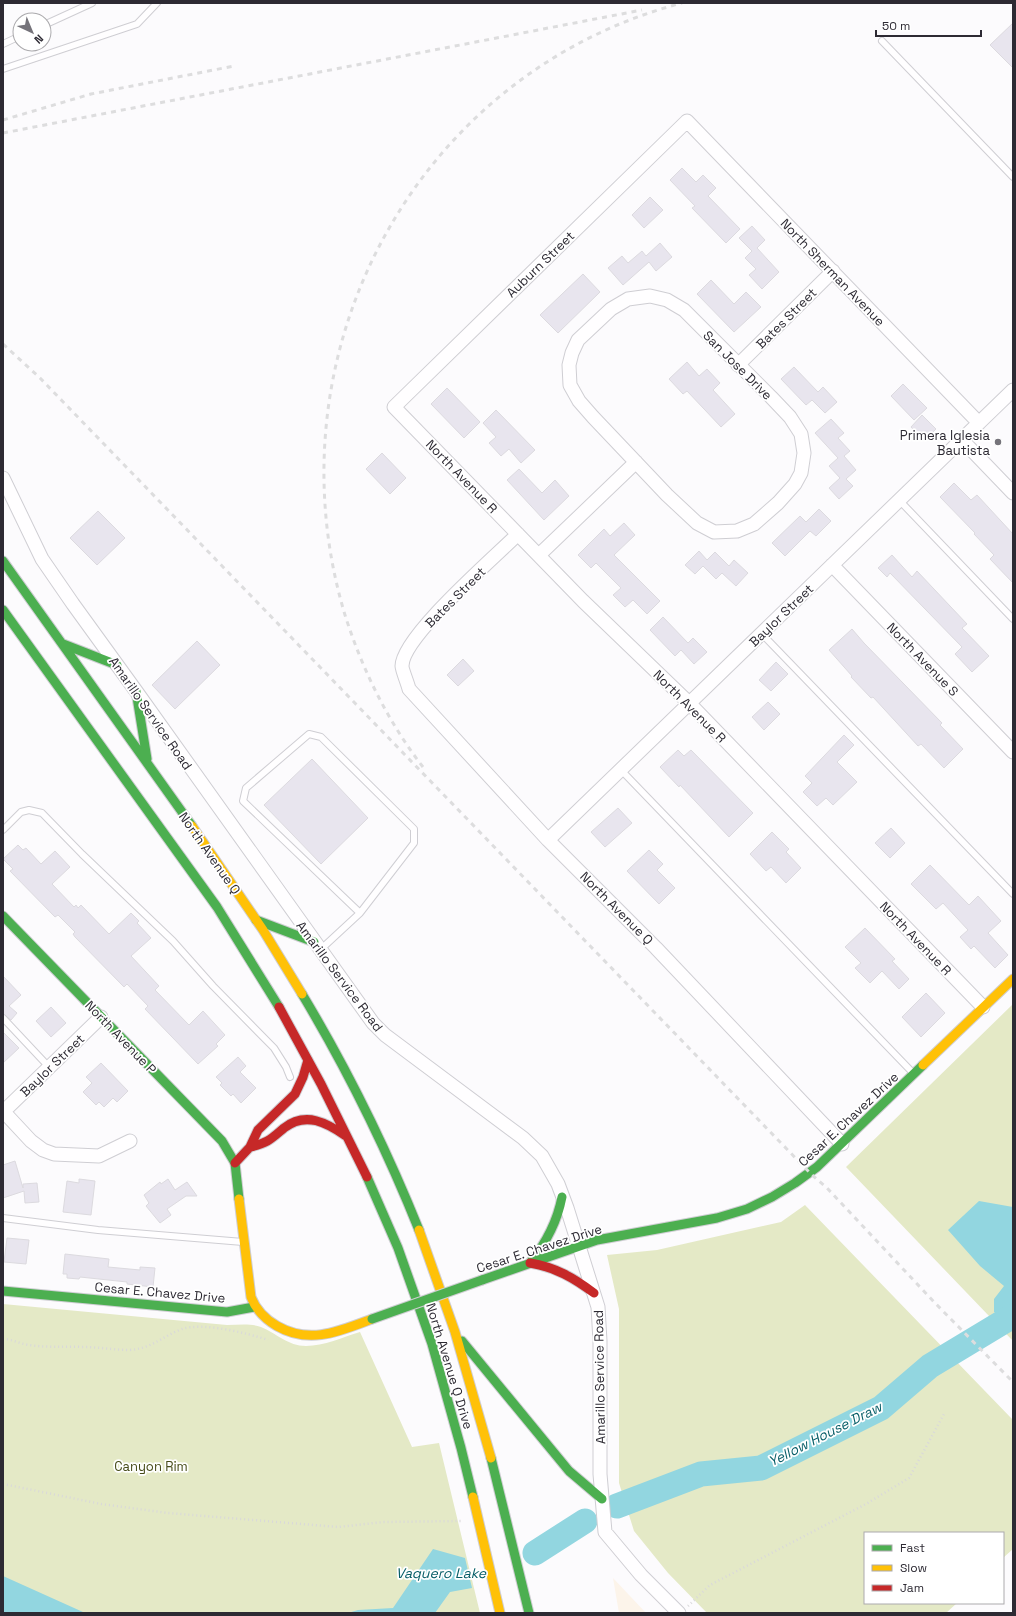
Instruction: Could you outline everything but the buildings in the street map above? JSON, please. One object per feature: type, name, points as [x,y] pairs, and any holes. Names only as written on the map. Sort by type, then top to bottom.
[{"type":"main road","name":"North Avenue Q","points":[[3,561],[147,763],[256,920],[294,979],[344,1068],[389,1162]]},
{"type":"main road","name":"North Avenue Q","points":[[3,610],[217,907],[270,991],[308,1060],[346,1136]]},
{"type":"main road","points":[[63,644],[117,665]]},
{"type":"main road","points":[[136,691],[147,763]]},
{"type":"main road","name":"North Avenue P","points":[[3,916],[222,1141],[235,1163]]},
{"type":"main road","points":[[256,920],[317,946]]},
{"type":"main road","name":"Cesar E. Chavez Drive","points":[[3,1291],[227,1312],[254,1307],[264,1317],[288,1333],[312,1336],[328,1333],[372,1319],[598,1240],[733,1214],[762,1203],[811,1174],[1013,979]]},
{"type":"main road","points":[[254,1307],[249,1285],[235,1163],[250,1147],[258,1130],[294,1094],[303,1077],[308,1060]]},
{"type":"main road","points":[[250,1147],[269,1142],[296,1120],[310,1118],[320,1120],[346,1136]]},
{"type":"main road","name":"North Avenue Q Drive","points":[[346,1136],[398,1248],[432,1344],[461,1448],[500,1613]]},
{"type":"main road","name":"North Avenue Q Drive","points":[[389,1162],[423,1240],[456,1334],[488,1444],[529,1613]]},
{"type":"main road","points":[[562,1197],[559,1216],[552,1233],[530,1263],[547,1266],[569,1275],[594,1293]]},
{"type":"main road","points":[[456,1334],[569,1471],[602,1499]]},
{"type":"main road","points":[[464,1363],[476,1358]]},
{"type":"street","name":"North Sherman Avenue","points":[[687,121],[979,423]]},
{"type":"street","name":"Auburn Street","points":[[394,407],[687,121]]},
{"type":"street","name":"Bates Street","points":[[738,365],[833,271]]},
{"type":"street","name":"San Jose Drive","points":[[650,296],[667,300],[684,310],[790,417],[801,434],[804,453],[801,473],[795,484],[778,503],[754,524],[737,531],[714,532],[697,523],[636,462],[579,401],[570,385],[569,366],[572,353],[578,340],[611,309],[628,299],[650,296]]},
{"type":"street","name":"Baylor Street","points":[[548,840],[1013,390]]},
{"type":"street","name":"North Avenue R","points":[[394,407],[583,601],[690,704],[983,1007]]},
{"type":"street","points":[[962,440],[1013,493]]},
{"type":"street","points":[[539,555],[636,462]]},
{"type":"street","name":"Amarillo Service Road","points":[[3,478],[42,558],[73,604],[372,1023],[385,1035],[524,1138],[542,1156],[558,1184],[598,1307],[600,1341],[600,1474],[602,1499]]},
{"type":"street","name":"Bates Street","points":[[402,667],[404,655],[410,643],[428,622],[518,534]]},
{"type":"street","name":"North Avenue S","points":[[832,566],[1013,752]]},
{"type":"street","name":"North Avenue Q","points":[[402,667],[409,689],[548,840],[656,948],[842,1144]]},
{"type":"street","name":"Baylor Street","points":[[3,1112],[101,1017]]},
{"type":"street","points":[[3,1112],[43,1150],[54,1154],[100,1156],[130,1141]]},
{"type":"street","points":[[602,1499],[605,1532],[641,1575],[682,1611]]},
{"type":"lane","points":[[52,21],[92,3]]},
{"type":"lane","points":[[3,69],[137,24],[157,3]]},
{"type":"lane","points":[[882,41],[1013,177]]},
{"type":"lane","points":[[899,500],[1013,619]]},
{"type":"lane","points":[[762,634],[1013,894]]},
{"type":"lane","points":[[317,946],[360,913],[414,843],[414,830],[321,737],[309,734],[246,788],[243,801],[360,913]]},
{"type":"lane","points":[[621,770],[914,1074]]},
{"type":"lane","points":[[3,830],[22,812],[29,810],[42,812],[82,854],[173,942],[213,986],[274,1048],[286,1067],[290,1077]]},
{"type":"lane","points":[[3,1018],[49,1068]]},
{"type":"lane","points":[[3,1218],[98,1230],[244,1242]]},
{"type":"path","points":[[3,1338],[28,1345],[45,1347],[129,1350],[146,1348],[182,1329],[193,1327],[250,1334],[269,1341]]},
{"type":"path","points":[[682,1611],[710,1585],[866,1504],[909,1478],[944,1414]]},
{"type":"path","points":[[3,1484],[101,1504],[153,1511],[338,1527],[384,1522],[478,1521]]},
{"type":"shaded area","points":[[613,1578],[646,1613],[619,1613]]},
{"type":"green space","points":[[1013,1004],[1013,1341],[846,1167]]},
{"type":"green space","points":[[805,1205],[1013,1420],[1013,1549],[1004,1557],[1004,1532],[864,1532],[864,1604],[956,1604],[946,1613],[707,1613],[668,1573],[634,1531],[619,1483],[619,1309],[607,1255],[657,1250],[781,1222]]},
{"type":"green space","name":"Canyon Rim","points":[[3,1304],[227,1325],[253,1325],[261,1327],[293,1344],[306,1346],[327,1343],[360,1332],[412,1447],[439,1443],[480,1613],[3,1613]]},
{"type":"water","points":[[979,1201],[1013,1207],[1013,1320],[994,1312],[994,1299],[1004,1286],[980,1266],[948,1230]]},
{"type":"water","name":"Vaquero Lake","points":[[433,1549],[465,1558],[472,1588],[450,1592],[435,1613],[348,1613],[358,1610],[393,1608]]},
{"type":"water","points":[[3,1576],[83,1612],[83,1613],[3,1613]]},
{"type":"waterway","name":"Yellow House Draw","points":[[617,1506],[701,1474],[761,1468],[881,1408],[930,1366],[1013,1316]]},
{"type":"waterway","name":"Yellow House Draw","points":[[535,1553],[585,1521]]},
{"type":"railway","points":[[423,767],[410,750],[387,713],[359,655],[345,615],[326,516],[327,419],[347,325],[384,237],[438,158],[506,91],[588,39],[682,3]]},
{"type":"railway","points":[[3,133],[642,10]]},
{"type":"railway","points":[[3,120],[91,94],[234,66]]},
{"type":"railway","points":[[3,344],[40,378],[811,1174],[827,1188],[935,1303],[1013,1382]]},
{"type":"traffic: fast","points":[[3,561],[192,826]]},
{"type":"traffic: fast","points":[[3,610],[217,907],[279,1007]]},
{"type":"traffic: fast","points":[[63,644],[117,665]]},
{"type":"traffic: fast","points":[[136,691],[147,759]]},
{"type":"traffic: fast","points":[[3,916],[222,1141],[235,1163],[239,1199]]},
{"type":"traffic: fast","points":[[256,920],[314,942]]},
{"type":"traffic: fast","points":[[302,994],[335,1051],[365,1109],[419,1230]]},
{"type":"traffic: fast","points":[[482,1280],[597,1240],[717,1218],[747,1209],[772,1197],[817,1167],[923,1065]]},
{"type":"traffic: fast","points":[[367,1177],[398,1248],[432,1344],[473,1497]]},
{"type":"traffic: fast","points":[[530,1263],[541,1248],[554,1224],[562,1197]]},
{"type":"traffic: fast","points":[[372,1319],[482,1280]]},
{"type":"traffic: fast","points":[[3,1291],[227,1312],[254,1307]]},
{"type":"traffic: fast","points":[[462,1341],[569,1471],[602,1499]]},
{"type":"traffic: fast","points":[[491,1458],[529,1613]]},
{"type":"traffic: slow","points":[[192,826],[263,930],[302,994]]},
{"type":"traffic: slow","points":[[923,1065],[1013,979]]},
{"type":"traffic: slow","points":[[239,1199],[251,1297],[255,1306],[265,1317],[277,1326],[289,1332],[301,1335],[325,1334],[348,1328],[372,1319]]},
{"type":"traffic: slow","points":[[419,1230],[455,1332],[491,1458]]},
{"type":"traffic: slow","points":[[473,1497],[500,1613]]},
{"type":"traffic: jam","points":[[279,1007],[321,1084],[367,1177]]},
{"type":"traffic: jam","points":[[235,1163],[250,1147],[258,1130],[295,1094],[303,1077],[308,1060]]},
{"type":"traffic: jam","points":[[250,1147],[265,1142],[284,1128],[300,1120],[324,1123],[346,1136]]},
{"type":"traffic: jam","points":[[530,1263],[556,1270],[594,1293]]},
{"type":"place","name":"Primera Iglesia Bautista","points":[[998,442]]}]
